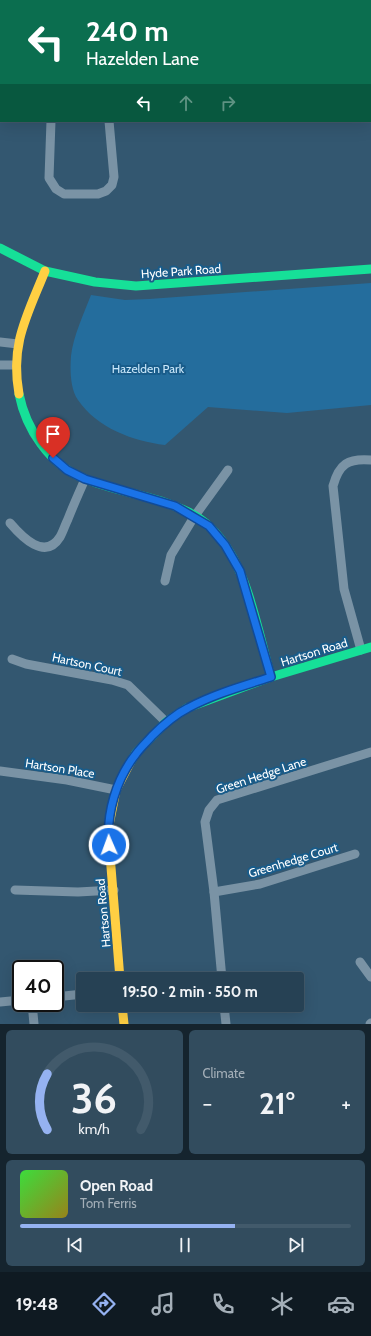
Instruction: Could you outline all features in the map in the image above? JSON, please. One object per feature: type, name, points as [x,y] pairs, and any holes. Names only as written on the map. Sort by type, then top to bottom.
[{"type":"street","points":[[51,122],[49,178],[56,189],[64,194],[98,194],[106,191],[112,185],[114,177],[109,122]]},
{"type":"street","name":"Hyde Park Road","points":[[0,248],[45,271],[95,282],[136,286],[371,269]]},
{"type":"street","points":[[45,271],[18,344],[15,365],[18,390],[26,417],[41,445],[67,470],[85,479],[175,506],[209,526],[225,545],[240,571],[271,677]]},
{"type":"street","points":[[0,342],[18,344]]},
{"type":"street","points":[[0,364],[15,365]]},
{"type":"street","points":[[361,650],[344,589],[333,486],[337,472],[343,465],[358,459],[371,460]]},
{"type":"street","points":[[165,581],[171,555],[194,517],[228,470]]},
{"type":"street","points":[[10,523],[23,538],[38,547],[52,545],[60,537],[85,479]]},
{"type":"street","name":"Hartson Road","points":[[120,972],[108,830],[116,790],[124,771],[136,753],[166,722],[187,708],[271,677],[371,647]]},
{"type":"street","name":"Hartson Court","points":[[12,659],[26,664],[112,680],[128,686],[166,722]]},
{"type":"street","name":"Green Hedge Lane","points":[[221,972],[214,892],[205,822],[209,810],[217,800],[371,752]]},
{"type":"street","name":"Hartson Place","points":[[0,771],[67,780],[116,790]]},
{"type":"street","name":"Greenhedge Court","points":[[214,892],[260,884],[355,854]]},
{"type":"street","points":[[15,890],[78,892],[114,890]]},
{"type":"street","points":[[360,962],[371,978]]},
{"type":"street","points":[[64,996],[76,995]]},
{"type":"street","points":[[0,1002],[12,1001]]},
{"type":"street","points":[[33,1012],[34,1024]]},
{"type":"street","points":[[123,1012],[124,1024]]},
{"type":"street","points":[[225,1012],[226,1024]]},
{"type":"green space","name":"Hazelden Park","points":[[371,283],[371,405],[287,413],[208,407],[165,445],[128,436],[105,425],[86,410],[78,400],[73,390],[71,373],[72,349],[79,325],[91,295],[125,300],[149,299]]},
{"type":"traffic: fast","points":[[0,248],[45,271],[95,282],[136,286],[371,269]]},
{"type":"traffic: fast","points":[[19,394],[22,407],[33,432],[50,454],[71,472],[102,485],[161,501],[187,511],[205,522],[210,527],[223,542],[234,559],[242,578],[256,618],[271,677]]},
{"type":"traffic: fast","points":[[130,763],[136,753],[166,722],[187,708],[271,677],[371,647]]},
{"type":"traffic: slow","points":[[19,394],[17,376],[19,345],[26,317],[45,271]]},
{"type":"traffic: slow","points":[[119,972],[108,830],[116,790],[130,763]]},
{"type":"traffic: slow","points":[[123,1012],[124,1024]]},
{"type":"route","points":[[53,458],[67,470],[85,479],[100,485],[175,506],[209,526],[225,545],[240,571],[271,677],[187,708],[166,722],[136,753],[124,771],[116,790],[108,830],[109,845]]}]
